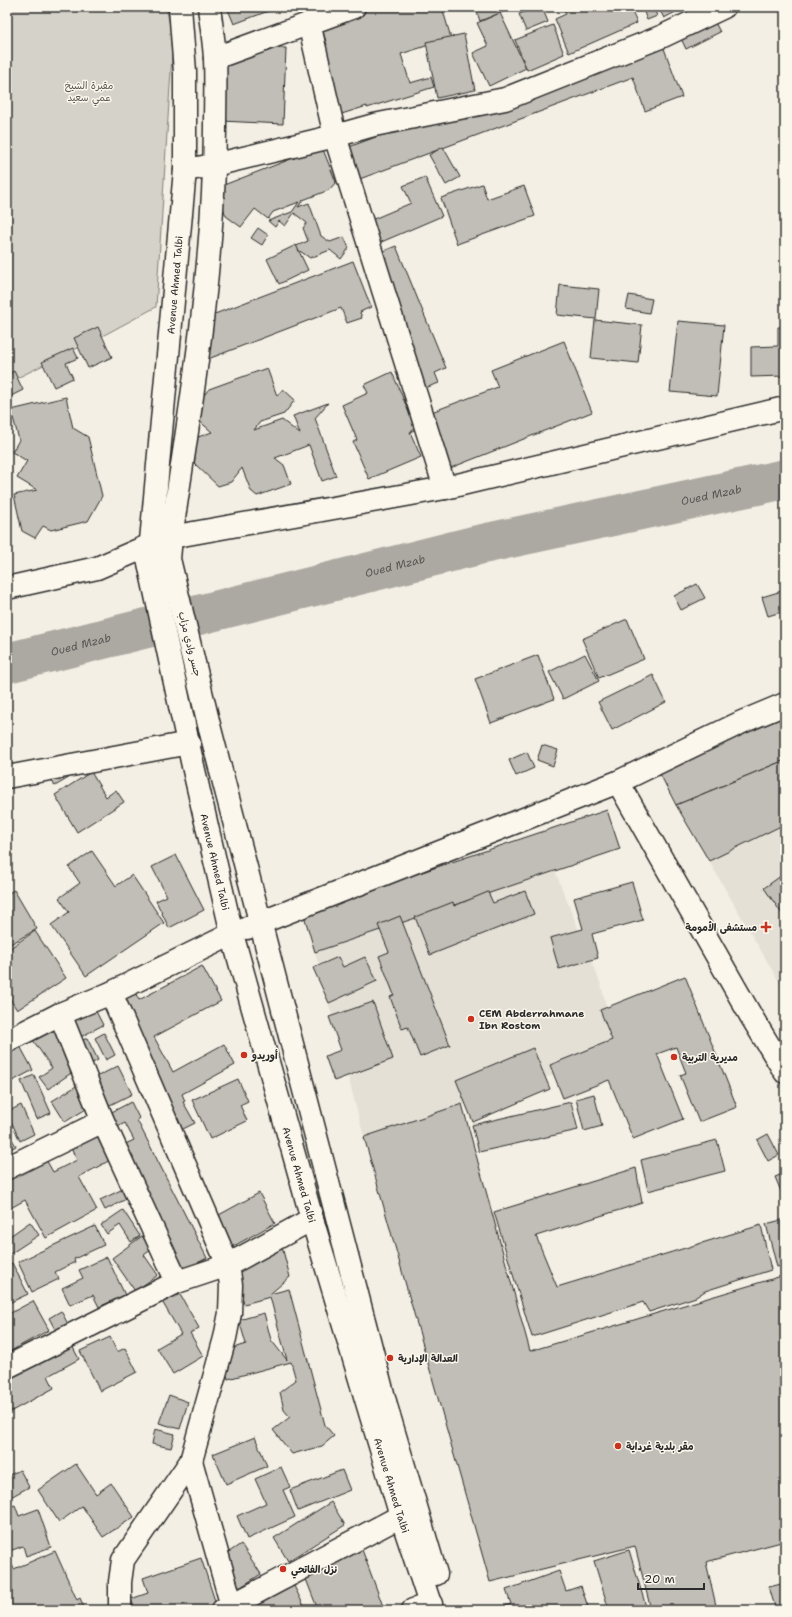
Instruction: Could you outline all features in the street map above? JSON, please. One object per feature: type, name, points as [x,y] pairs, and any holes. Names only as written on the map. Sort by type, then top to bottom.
[{"type":"main road","name":"Avenue Ahmed Talbi","points":[[156,556],[173,311],[185,170],[185,72],[180,7]]},
{"type":"main road","points":[[7,588],[156,556],[171,537],[193,396],[202,322],[212,212],[215,58],[209,7]]},
{"type":"main road","points":[[215,58],[354,7]]},
{"type":"main road","points":[[185,170],[214,165],[335,136],[374,125],[505,99],[663,36],[724,7]]},
{"type":"main road","points":[[309,23],[335,136],[445,488]]},
{"type":"main road","points":[[171,537],[445,488],[785,408]]},
{"type":"main road","points":[[7,777],[188,738],[156,556]]},
{"type":"main road","name":"جسر وادي مزاب","points":[[156,556],[210,728],[261,923],[387,1409],[431,1608]]},
{"type":"main road","points":[[7,1041],[60,1014],[111,993],[232,934],[618,782],[742,722],[785,704]]},
{"type":"main road","name":"Avenue Ahmed Talbi","points":[[188,738],[232,934],[312,1219],[401,1516],[431,1608]]},
{"type":"main road","points":[[618,782],[751,1016],[785,1072]]},
{"type":"main road","points":[[111,993],[228,1265],[231,1285],[230,1313],[225,1338],[191,1461],[123,1560],[120,1582],[120,1610]]},
{"type":"main road","points":[[60,1014],[103,1121],[177,1282]]},
{"type":"main road","points":[[7,1168],[103,1121]]},
{"type":"main road","points":[[7,1367],[177,1282],[228,1265],[312,1219]]},
{"type":"main road","points":[[191,1461],[229,1608],[401,1516]]},
{"type":"shaded area","name":"مستشفى الأمومة","points":[[785,824],[785,992],[709,861]]},
{"type":"shaded area","name":"CEM Abderrahmane Ibn Rostom","points":[[555,871],[601,985],[618,1054],[364,1137],[315,952]]},
{"type":"green space","name":"مقبرة الشيخ عمي سعيد","points":[[7,7],[166,7],[173,39],[156,307],[106,334],[7,383]]},
{"type":"building","points":[[227,7],[279,7],[234,24]]},
{"type":"building","points":[[352,7],[442,7],[451,38],[401,54],[410,83],[431,77],[434,87],[329,118],[308,52],[327,45],[319,18]]},
{"type":"building","points":[[475,7],[515,7],[480,21]]},
{"type":"building","points":[[537,7],[542,7],[548,22],[526,31],[519,14]]},
{"type":"building","points":[[563,7],[630,7],[637,23],[569,53],[555,19],[566,14]]},
{"type":"building","points":[[642,7],[653,7],[657,16],[647,20]]},
{"type":"building","points":[[658,7],[685,7],[664,18]]},
{"type":"building","points":[[709,11],[720,32],[686,49],[676,28]]},
{"type":"building","points":[[500,13],[526,68],[489,86],[473,53],[488,46],[477,23]]},
{"type":"building","points":[[553,25],[564,54],[527,70],[515,40]]},
{"type":"building","points":[[464,34],[475,90],[437,98],[426,42]]},
{"type":"building","points":[[659,35],[682,97],[645,111],[633,77],[357,180],[346,148],[635,41]]},
{"type":"building","points":[[224,46],[286,48],[283,124],[221,121]]},
{"type":"building","points":[[322,147],[336,182],[329,190],[303,200],[298,207],[309,203],[321,236],[330,242],[344,237],[349,248],[341,259],[330,250],[310,258],[294,247],[308,241],[303,228],[307,223],[294,213],[285,226],[279,221],[275,227],[268,221],[292,212],[299,202],[273,212],[268,219],[255,209],[241,227],[226,216],[216,188]]},
{"type":"building","points":[[443,147],[460,177],[446,185],[429,155]]},
{"type":"building","points":[[425,177],[442,216],[372,246],[362,224],[411,203],[403,186]]},
{"type":"building","points":[[482,184],[487,199],[524,186],[535,216],[457,244],[441,198]]},
{"type":"building","points":[[258,228],[268,235],[262,245],[251,238]]},
{"type":"building","points":[[296,245],[308,270],[279,284],[267,259]]},
{"type":"building","points":[[396,246],[446,368],[435,373],[439,383],[425,388],[371,256]]},
{"type":"building","points":[[353,261],[371,307],[360,312],[362,318],[347,323],[341,308],[208,359],[194,322]]},
{"type":"building","points":[[560,285],[599,289],[596,319],[557,315]]},
{"type":"building","points":[[629,295],[652,299],[649,313],[626,309]]},
{"type":"building","points":[[595,320],[642,325],[638,363],[591,358]]},
{"type":"building","points":[[678,321],[724,325],[717,396],[670,392]]},
{"type":"building","points":[[98,327],[112,357],[88,368],[74,338]]},
{"type":"building","points":[[778,327],[785,327],[785,376],[751,377],[751,347],[778,346]]},
{"type":"building","points":[[564,341],[592,412],[443,471],[421,416],[498,387],[491,370]]},
{"type":"building","points":[[73,348],[78,358],[66,363],[73,378],[54,387],[42,362]]},
{"type":"building","points":[[267,368],[277,396],[283,389],[295,400],[284,414],[260,422],[254,430],[282,420],[300,434],[293,416],[328,403],[315,418],[336,476],[322,481],[309,445],[275,458],[284,465],[291,484],[257,496],[251,491],[242,468],[231,482],[218,486],[195,464],[187,441],[212,432],[190,413],[209,389]]},
{"type":"building","points":[[14,371],[23,390],[7,398],[7,375]]},
{"type":"building","points":[[392,372],[416,429],[410,432],[421,457],[369,479],[353,442],[357,440],[342,405],[368,393],[364,385]]},
{"type":"building","points":[[66,397],[73,428],[88,437],[102,496],[88,521],[51,530],[43,526],[35,538],[22,531],[14,495],[37,490],[17,478],[27,461],[12,452],[19,440],[11,410]]},
{"type":"building","points":[[697,584],[705,598],[681,610],[674,596]]},
{"type":"building","points":[[785,590],[785,611],[768,616],[762,597]]},
{"type":"building","points":[[627,619],[644,659],[599,678],[582,639]]},
{"type":"building","points":[[585,654],[599,681],[563,699],[549,672]]},
{"type":"building","points":[[538,655],[554,699],[491,723],[475,679]]},
{"type":"building","points":[[653,675],[666,702],[612,730],[598,702]]},
{"type":"building","points":[[785,717],[785,760],[676,805],[658,770]]},
{"type":"building","points":[[542,745],[558,750],[553,766],[537,760]]},
{"type":"building","points":[[527,752],[534,768],[516,776],[509,760]]},
{"type":"building","points":[[785,760],[785,824],[709,861],[676,805]]},
{"type":"building","points":[[65,766],[72,776],[55,786],[49,776]]},
{"type":"building","points":[[91,772],[106,797],[116,790],[124,802],[77,832],[55,795]]},
{"type":"building","points":[[607,810],[620,849],[315,952],[303,912]]},
{"type":"building","points":[[92,851],[116,886],[132,875],[164,923],[86,976],[51,925],[69,912],[59,898],[80,883],[69,867]]},
{"type":"building","points":[[176,855],[204,910],[169,928],[156,901],[167,896],[152,867]]},
{"type":"building","points":[[785,873],[785,918],[764,888]]},
{"type":"building","points":[[632,882],[643,920],[592,934],[598,958],[559,969],[550,938],[583,929],[574,898]]},
{"type":"building","points":[[14,890],[37,929],[7,946],[7,894]]},
{"type":"building","points":[[525,891],[534,914],[430,955],[415,917],[453,902],[454,906],[488,892],[493,903]]},
{"type":"building","points":[[400,916],[450,1045],[420,1057],[408,1027],[402,1029],[390,997],[394,995],[379,956],[389,952],[378,925]]},
{"type":"building","points":[[35,931],[66,978],[17,1010],[10,999],[7,1001],[7,950]]},
{"type":"building","points":[[338,957],[343,967],[365,957],[377,981],[329,1003],[313,968]]},
{"type":"building","points":[[202,966],[221,1001],[154,1037],[173,1072],[224,1044],[235,1065],[182,1094],[185,1101],[183,1102],[195,1123],[179,1131],[104,989],[127,977],[139,1000]]},
{"type":"building","points":[[685,976],[737,1107],[699,1122],[680,1075],[686,1073],[676,1047],[657,1054],[683,1119],[633,1139],[609,1080],[563,1098],[550,1065],[612,1040],[600,1010]]},
{"type":"building","points":[[86,992],[103,1025],[71,1042],[53,1010]]},
{"type":"building","points":[[373,1002],[393,1059],[334,1081],[325,1056],[341,1050],[329,1017]]},
{"type":"building","points":[[44,1014],[80,1067],[48,1089],[39,1077],[52,1068],[24,1027]]},
{"type":"building","points":[[104,1033],[115,1055],[106,1060],[95,1038]]},
{"type":"building","points":[[14,1035],[33,1070],[7,1084],[7,1039]]},
{"type":"building","points":[[87,1038],[98,1060],[87,1066],[76,1044]]},
{"type":"building","points":[[533,1048],[550,1089],[473,1122],[456,1080]]},
{"type":"building","points":[[118,1066],[132,1094],[98,1111],[84,1083]]},
{"type":"building","points":[[34,1075],[51,1113],[37,1119],[21,1081]]},
{"type":"building","points":[[238,1079],[248,1101],[240,1105],[247,1121],[210,1139],[192,1100]]},
{"type":"building","points":[[78,1085],[91,1106],[65,1122],[52,1101]]},
{"type":"building","points":[[594,1094],[602,1126],[584,1131],[576,1099]]},
{"type":"building","points":[[131,1102],[139,1118],[137,1120],[207,1258],[177,1274],[119,1147],[134,1140],[125,1123],[113,1129],[106,1115]]},
{"type":"building","points":[[571,1102],[578,1130],[479,1152],[472,1125]]},
{"type":"building","name":"مقر بلدية غرداية","points":[[462,1104],[530,1351],[785,1275],[785,1541],[706,1562],[717,1610],[651,1610],[635,1546],[490,1582],[364,1137]]},
{"type":"building","points":[[21,1105],[34,1134],[20,1141],[7,1112]]},
{"type":"building","points":[[93,1121],[114,1158],[79,1177],[97,1210],[46,1238],[25,1200],[7,1210],[7,1165],[39,1147],[53,1172],[77,1160],[65,1137]]},
{"type":"building","points":[[7,1131],[16,1146],[7,1151]]},
{"type":"building","points":[[768,1134],[779,1155],[768,1161],[757,1140]]},
{"type":"building","points":[[717,1140],[725,1171],[648,1191],[641,1160]]},
{"type":"building","points":[[636,1168],[642,1203],[536,1236],[557,1287],[761,1225],[771,1270],[705,1291],[696,1297],[649,1312],[643,1302],[532,1337],[494,1212]]},
{"type":"building","points":[[785,1173],[785,1195],[783,1196],[775,1177]]},
{"type":"building","points":[[123,1189],[128,1198],[105,1210],[100,1200]]},
{"type":"building","points":[[259,1193],[275,1223],[225,1251],[208,1221]]},
{"type":"building","points":[[123,1210],[140,1236],[131,1242],[120,1225],[107,1234],[101,1225]]},
{"type":"building","points":[[785,1219],[785,1265],[777,1267],[766,1224]]},
{"type":"building","points":[[30,1222],[39,1235],[7,1256],[7,1238]]},
{"type":"building","points":[[95,1226],[104,1245],[74,1259],[75,1262],[55,1272],[59,1279],[32,1292],[18,1262]]},
{"type":"building","points":[[142,1236],[152,1249],[144,1255],[158,1275],[135,1291],[112,1258]]},
{"type":"building","points":[[281,1243],[290,1277],[270,1294],[289,1289],[325,1425],[334,1436],[322,1446],[292,1454],[273,1430],[290,1417],[284,1410],[280,1392],[296,1380],[291,1362],[228,1379],[220,1352],[246,1344],[239,1320],[264,1313],[271,1340],[287,1360],[270,1297],[244,1304],[232,1257]]},
{"type":"building","points":[[107,1257],[125,1295],[99,1307],[93,1295],[70,1305],[62,1288],[83,1278],[79,1270]]},
{"type":"building","points":[[12,1263],[28,1294],[7,1304],[7,1266]]},
{"type":"building","points":[[174,1284],[199,1328],[190,1333],[203,1356],[173,1374],[157,1348],[181,1334],[157,1293]]},
{"type":"building","points":[[33,1301],[49,1330],[7,1353],[7,1315]]},
{"type":"building","points":[[61,1311],[69,1326],[57,1333],[49,1318]]},
{"type":"building","points":[[67,1336],[79,1359],[48,1376],[54,1388],[8,1413],[7,1368]]},
{"type":"building","points":[[110,1337],[117,1352],[125,1348],[137,1372],[100,1391],[80,1351]]},
{"type":"building","points":[[169,1395],[188,1402],[180,1429],[159,1423]]},
{"type":"building","points":[[155,1429],[175,1434],[171,1448],[152,1444]]},
{"type":"building","points":[[255,1437],[267,1466],[226,1484],[213,1454]]},
{"type":"building","points":[[76,1464],[96,1494],[111,1483],[134,1517],[103,1537],[82,1506],[59,1522],[38,1490]]},
{"type":"building","points":[[281,1467],[290,1487],[283,1490],[295,1517],[247,1539],[237,1516],[266,1503],[255,1479]]},
{"type":"building","points":[[20,1470],[29,1487],[7,1499],[7,1476]]},
{"type":"building","points":[[342,1470],[350,1490],[298,1511],[290,1490]]},
{"type":"building","points":[[331,1502],[345,1525],[288,1561],[274,1538]]},
{"type":"building","points":[[15,1505],[19,1516],[38,1509],[51,1547],[26,1556],[23,1546],[7,1552],[7,1508]]},
{"type":"building","points":[[241,1544],[261,1574],[230,1594],[211,1564]]},
{"type":"building","points":[[361,1547],[384,1609],[318,1610],[302,1569]]},
{"type":"building","points":[[629,1550],[647,1610],[609,1610],[594,1561]]},
{"type":"building","points":[[55,1551],[77,1600],[80,1598],[85,1610],[7,1610],[7,1567],[12,1565],[14,1569]]},
{"type":"building","points":[[201,1558],[218,1610],[135,1610],[131,1599],[148,1593],[143,1578]]},
{"type":"building","points":[[559,1571],[566,1591],[581,1586],[589,1610],[493,1610],[511,1604],[506,1590]]},
{"type":"building","points":[[290,1578],[306,1610],[280,1610],[277,1605],[268,1610],[225,1610]]},
{"type":"building","points":[[785,1583],[785,1610],[776,1610],[769,1587]]},
{"type":"waterway","name":"Oued Mzab","points":[[7,663],[478,545],[785,479]]},
{"type":"place","name":"مستشفى الأمومة","points":[[766,927]]},
{"type":"place","name":"CEM Abderrahmane Ibn Rostom","points":[[471,1019]]},
{"type":"place","name":"أوريدو","points":[[244,1055]]},
{"type":"place","name":"مديرية التربية","points":[[674,1057]]},
{"type":"place","name":"العدالة الإدارية","points":[[390,1358]]},
{"type":"place","name":"مقر بلدية غرداية","points":[[618,1446]]},
{"type":"place","name":"نزل الفاتحي","points":[[283,1569]]}]
